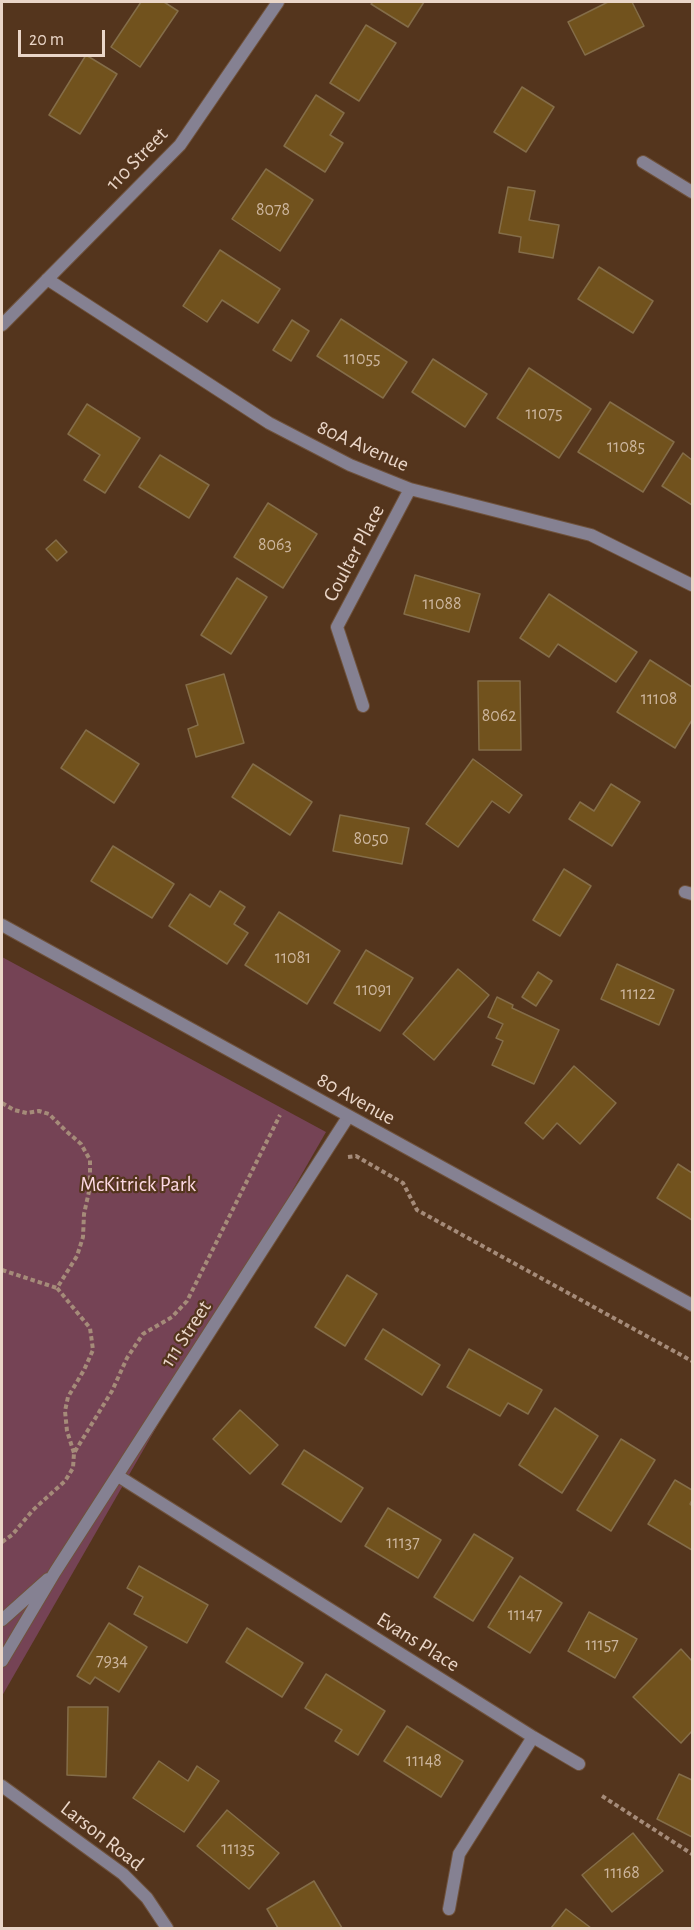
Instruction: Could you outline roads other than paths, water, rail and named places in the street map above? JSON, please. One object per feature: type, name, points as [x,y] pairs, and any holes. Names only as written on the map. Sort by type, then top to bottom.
[{"type":"street","name":"110 Street","points":[[2,325],[180,146],[278,2]]},
{"type":"street","points":[[644,162],[693,192]]},
{"type":"street","name":"80A Avenue","points":[[47,279],[269,423],[350,465],[410,489],[591,535],[693,585]]},
{"type":"street","name":"Coulter Place","points":[[363,705],[337,627],[410,489]]},
{"type":"street","name":"80 Avenue","points":[[2,925],[693,1305]]},
{"type":"street","name":"111 Street","points":[[2,1661],[56,1572],[348,1117]]},
{"type":"street","name":"Evans Place","points":[[118,1476],[579,1764]]},
{"type":"street","name":"111 Street","points":[[2,1620],[56,1572]]},
{"type":"street","points":[[449,1909],[459,1854],[533,1737]]},
{"type":"street","name":"Larson Road","points":[[2,1786],[123,1874],[147,1898],[167,1929]]},
{"type":"park label","name":"McKitrick Park","points":[[138,1185]]}]
